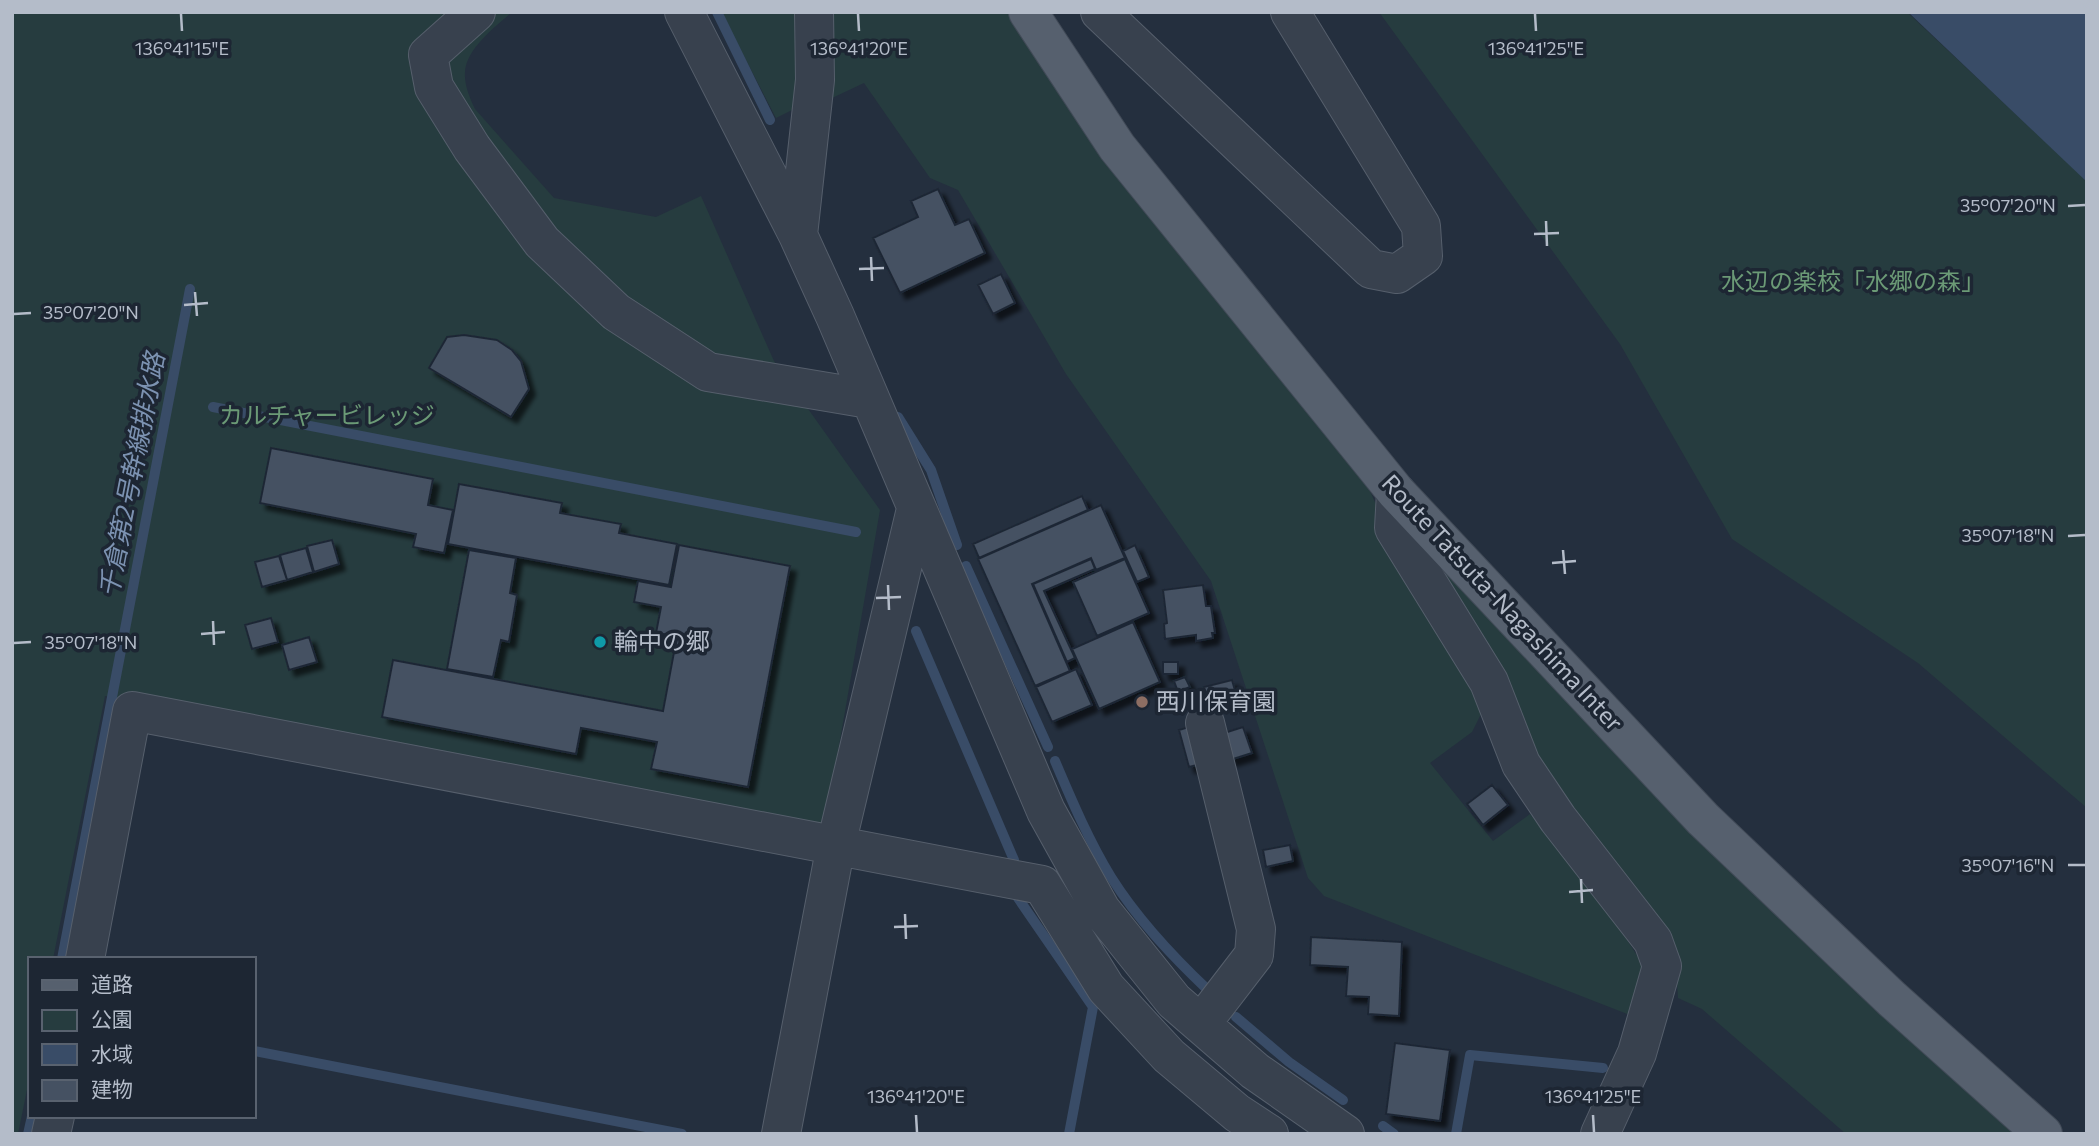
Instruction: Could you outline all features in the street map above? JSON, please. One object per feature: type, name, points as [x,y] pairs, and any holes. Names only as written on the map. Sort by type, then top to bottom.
[{"type":"main road","name":"Route Tatsuta-Nagashima Inter","points":[[1028,12],[1117,147],[1396,492],[1703,819],[1892,999],[2043,1134]]},
{"type":"street","points":[[476,12],[428,55],[434,87],[472,148],[542,242],[616,312],[708,372],[869,399]]},
{"type":"street","points":[[684,12],[798,235],[1046,811],[1101,910],[1174,1001],[1255,1071],[1345,1134]]},
{"type":"street","points":[[798,235],[815,80],[814,12]]},
{"type":"street","points":[[1100,12],[1371,269],[1397,274],[1423,256],[1421,226],[1290,12]]},
{"type":"street","points":[[1396,492],[1394,527],[1489,682],[1521,764],[1558,819],[1653,941],[1662,966],[1637,1053],[1600,1134]]},
{"type":"street","points":[[781,1134],[836,845],[916,509]]},
{"type":"street","points":[[85,957],[132,710],[1042,885],[1093,968],[1115,998],[1169,1056],[1237,1112],[1269,1134]]},
{"type":"street","points":[[1201,1024],[1254,955],[1256,929],[1205,723]]},
{"type":"green space","name":"カルチャービレッジ","points":[[12,12],[512,12],[483,39],[467,63],[466,87],[475,109],[554,198],[656,217],[701,196],[774,361],[880,510],[824,832],[105,696],[53,957],[28,957],[28,1085],[18,1134],[12,1134]]},
{"type":"green space","points":[[721,12],[805,12],[800,106],[776,118]]},
{"type":"green space","points":[[829,12],[1013,12],[1237,326],[1367,484],[1394,546],[1470,665],[1482,712],[1472,732],[1430,763],[1493,841],[1530,814],[1622,932],[1645,968],[1635,1017],[1324,896],[1308,878],[1211,581],[1066,374],[958,190],[930,178],[864,83],[830,99]]},
{"type":"green space","name":"水辺の楽校「水郷の森」","points":[[1379,12],[1907,12],[2087,181],[2087,808],[1918,663],[1732,539],[1620,344]]},
{"type":"green space","points":[[1408,528],[2019,1134],[1846,1134],[1702,1009],[1678,998],[1676,966],[1557,803]]},
{"type":"water","points":[[1908,12],[2087,12],[2087,182]]},
{"type":"building","points":[[938,189],[955,225],[969,219],[985,253],[900,293],[873,238],[918,217],[911,201]]},
{"type":"building","points":[[1001,274],[1015,303],[993,314],[978,285]]},
{"type":"building","points":[[464,335],[497,340],[512,350],[521,361],[529,389],[511,417],[429,368],[447,337]]},
{"type":"building","points":[[271,448],[433,479],[428,505],[453,510],[444,553],[413,547],[416,534],[260,503]]},
{"type":"building","points":[[459,484],[562,503],[560,513],[621,524],[619,533],[677,544],[669,585],[448,544]]},
{"type":"building","points":[[1082,496],[1088,510],[979,558],[973,544]]},
{"type":"building","points":[[1101,505],[1125,558],[1096,570],[1091,558],[1032,584],[1070,671],[1035,686],[978,559]]},
{"type":"building","points":[[332,540],[339,564],[314,572],[307,546]]},
{"type":"building","points":[[679,545],[790,566],[748,787],[651,769],[657,742],[581,728],[576,754],[382,717],[393,660],[663,711],[677,636],[656,633],[661,607],[634,602],[638,581],[671,587]]},
{"type":"building","points":[[1135,545],[1149,577],[1137,582],[1123,551]]},
{"type":"building","points":[[306,548],[313,572],[287,580],[280,555]]},
{"type":"building","points":[[469,550],[516,558],[510,593],[517,595],[509,642],[501,640],[493,677],[447,669]]},
{"type":"building","points":[[279,556],[287,580],[262,587],[255,562]]},
{"type":"building","points":[[1091,559],[1095,569],[1044,591],[1075,658],[1067,662],[1033,584]]},
{"type":"building","points":[[1125,559],[1149,613],[1097,636],[1073,582]]},
{"type":"building","points":[[1203,585],[1206,606],[1211,606],[1215,633],[1212,633],[1213,638],[1196,641],[1196,635],[1165,639],[1164,624],[1167,623],[1163,590]]},
{"type":"building","points":[[271,618],[278,642],[252,649],[245,625]]},
{"type":"building","points":[[1133,622],[1160,682],[1099,709],[1072,649]]},
{"type":"building","points":[[309,637],[317,662],[289,670],[282,645]]},
{"type":"building","points":[[1163,662],[1178,662],[1178,674],[1163,674]]},
{"type":"building","points":[[1076,669],[1092,705],[1052,722],[1036,687]]},
{"type":"building","points":[[1185,677],[1190,687],[1178,692],[1174,681]]},
{"type":"building","points":[[1232,680],[1236,694],[1209,702],[1204,687]]},
{"type":"building","points":[[1195,725],[1205,763],[1189,767],[1179,730]]},
{"type":"building","points":[[1243,727],[1252,753],[1230,760],[1221,734]]},
{"type":"building","points":[[1492,785],[1508,805],[1483,825],[1467,804]]},
{"type":"building","points":[[1290,845],[1293,861],[1266,867],[1263,850]]},
{"type":"building","points":[[1311,937],[1402,942],[1399,1016],[1368,1014],[1369,997],[1346,996],[1348,967],[1310,965]]},
{"type":"building","points":[[1395,1043],[1450,1050],[1440,1121],[1386,1114]]},
{"type":"waterway","points":[[717,12],[770,120]]},
{"type":"waterway","name":"千倉第2号幹線排水路","points":[[62,957],[190,289]]},
{"type":"waterway","points":[[213,407],[856,532]]},
{"type":"waterway","points":[[898,417],[931,470],[957,545]]},
{"type":"waterway","points":[[966,566],[1048,747]]},
{"type":"waterway","points":[[916,631],[1014,860]]},
{"type":"waterway","points":[[1055,761],[1088,835],[1121,893],[1156,937],[1209,991]]},
{"type":"waterway","points":[[1018,898],[1093,1007],[1069,1134]]},
{"type":"waterway","points":[[1236,1017],[1289,1062],[1343,1100]]},
{"type":"waterway","points":[[256,1051],[682,1134]]},
{"type":"waterway","points":[[1456,1134],[1470,1055],[1603,1068]]},
{"type":"waterway","name":"千倉第2号幹線排水路","points":[[28,1134],[32,1118]]},
{"type":"waterway","points":[[1383,1126],[1394,1134]]},
{"type":"place","name":"輪中の郷","points":[[600,642]]},
{"type":"place","name":"西川保育園","points":[[1142,702]]}]
